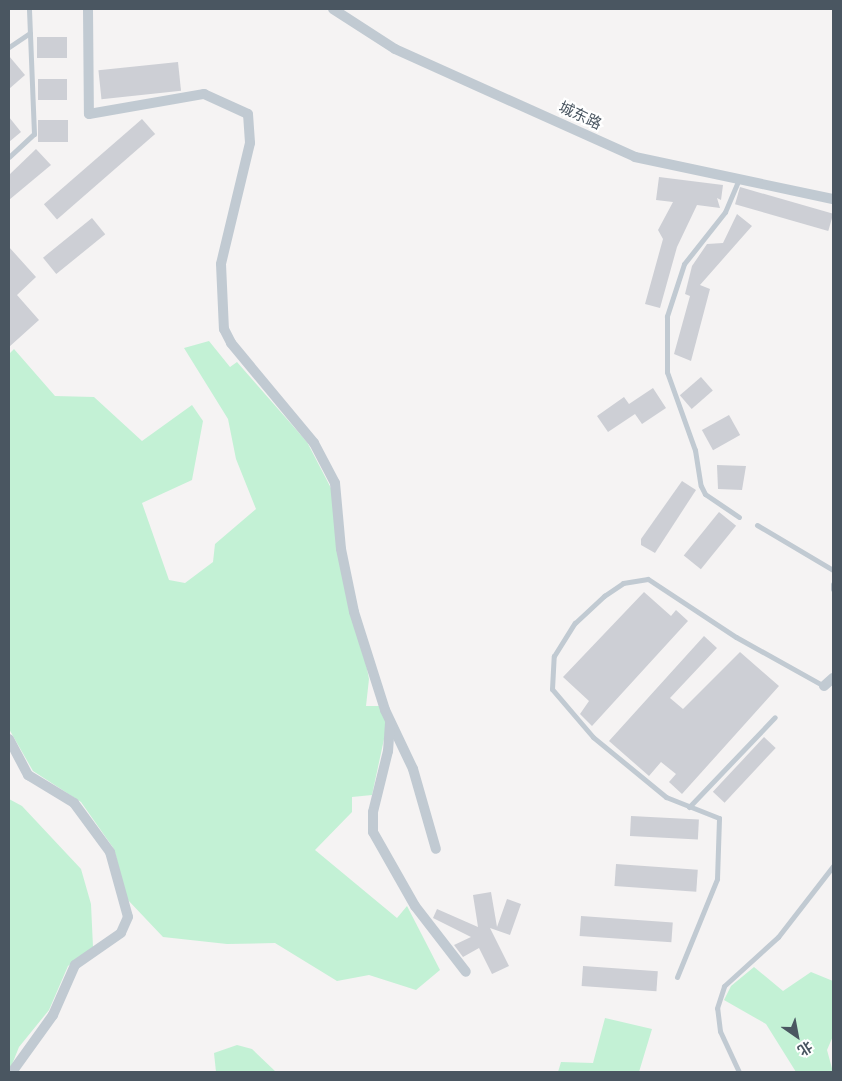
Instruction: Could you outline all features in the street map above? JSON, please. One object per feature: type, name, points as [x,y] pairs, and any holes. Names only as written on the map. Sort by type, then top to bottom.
[{"type":"street","points":[[88,9],[89,114],[204,94],[248,114],[250,143],[221,264],[224,329],[237,351],[314,443],[335,483],[346,581],[390,719],[413,768],[419,802],[436,849]]},
{"type":"street","name":"城东路","points":[[333,9],[395,49],[626,153],[663,165],[739,178],[833,199]]},
{"type":"street","points":[[824,686],[833,678]]},
{"type":"street","points":[[390,719],[388,751],[372,812],[373,832],[415,906],[466,972]]},
{"type":"street","points":[[9,739],[28,774],[74,803],[110,852],[128,917],[121,933],[75,965],[53,1015],[12,1072]]},
{"type":"lane","points":[[9,157],[34,134],[30,9]]},
{"type":"lane","points":[[9,47],[30,33]]},
{"type":"lane","points":[[739,178],[725,212],[684,264],[671,296],[667,325],[667,372],[695,450],[701,486],[705,494],[739,517]]},
{"type":"lane","points":[[757,525],[833,570]]},
{"type":"lane","points":[[677,977],[717,879],[719,818],[666,797],[627,769],[552,689],[554,656],[593,605],[623,583],[648,579],[736,637],[824,686]]},
{"type":"lane","points":[[833,584],[833,589]]},
{"type":"lane","points":[[689,807],[775,716]]},
{"type":"lane","points":[[739,1072],[720,1031],[717,1008],[724,986],[778,937],[833,866]]},
{"type":"green space","points":[[209,341],[230,367],[237,362],[307,442],[333,492],[369,679],[366,706],[379,706],[387,725],[372,795],[352,797],[352,812],[315,850],[397,918],[407,906],[440,970],[416,990],[369,975],[337,981],[275,943],[227,944],[163,937],[127,899],[114,849],[81,802],[33,771],[9,729],[9,354],[14,349],[55,396],[94,397],[142,441],[192,405],[203,421],[192,480],[142,503],[169,580],[185,583],[213,562],[215,544],[256,509],[236,459],[228,419],[184,348]]},
{"type":"green space","points":[[9,799],[22,806],[81,869],[91,904],[93,947],[68,966],[49,1010],[19,1047],[9,1072]]},
{"type":"green space","points":[[754,967],[783,991],[811,972],[833,981],[833,1036],[827,1050],[833,1072],[796,1072],[766,1024],[724,1000],[731,986]]},
{"type":"green space","points":[[605,1018],[652,1029],[639,1072],[558,1072],[561,1062],[593,1063]]},
{"type":"green space","points":[[237,1045],[252,1049],[276,1072],[216,1072],[214,1053]]},
{"type":"building","points":[[37,37],[67,37],[67,58],[37,58]]},
{"type":"building","points":[[9,56],[25,75],[9,89]]},
{"type":"building","points":[[178,62],[181,91],[101,99],[98,70]]},
{"type":"building","points":[[38,79],[67,79],[67,100],[38,100]]},
{"type":"building","points":[[9,117],[21,132],[9,142]]},
{"type":"building","points":[[142,119],[155,134],[57,219],[44,204]]},
{"type":"building","points":[[38,120],[68,120],[68,142],[38,142]]},
{"type":"building","points":[[36,149],[51,165],[9,200],[9,175]]},
{"type":"building","points":[[659,177],[723,185],[721,200],[717,198],[720,208],[697,205],[677,247],[660,308],[645,304],[663,239],[658,230],[673,202],[656,200]]},
{"type":"building","points":[[740,187],[833,214],[828,231],[735,204]]},
{"type":"building","points":[[737,214],[752,226],[700,285],[710,289],[691,361],[674,354],[690,296],[685,294],[692,266],[707,244],[723,243]]},
{"type":"building","points":[[92,218],[105,234],[56,274],[43,258]]},
{"type":"building","points":[[9,247],[36,277],[17,295],[39,320],[9,347]]},
{"type":"building","points":[[701,377],[713,391],[692,409],[680,395]]},
{"type":"building","points":[[653,388],[666,408],[642,424],[635,414],[608,432],[597,416],[624,397],[629,404]]},
{"type":"building","points":[[729,415],[740,435],[713,450],[702,430]]},
{"type":"building","points":[[717,465],[746,466],[742,490],[718,489]]},
{"type":"building","points":[[682,481],[696,490],[655,553],[641,545],[641,539]]},
{"type":"building","points":[[719,512],[736,526],[701,569],[684,556]]},
{"type":"building","points":[[644,592],[671,616],[676,610],[688,621],[592,726],[580,714],[589,701],[563,677]]},
{"type":"building","points":[[704,636],[717,648],[670,698],[683,709],[740,652],[779,686],[682,794],[669,782],[676,774],[661,762],[649,776],[609,741]]},
{"type":"building","points":[[764,737],[776,748],[725,803],[713,792]]},
{"type":"building","points":[[631,816],[699,820],[698,840],[630,836]]},
{"type":"building","points":[[616,864],[698,870],[696,892],[614,886]]},
{"type":"building","points":[[491,892],[497,927],[507,899],[521,904],[510,935],[490,928],[509,966],[492,974],[479,948],[463,957],[454,945],[471,937],[433,918],[437,909],[478,927],[473,895]]},
{"type":"building","points":[[581,916],[673,922],[671,942],[580,936]]},
{"type":"building","points":[[583,966],[658,971],[656,991],[582,986]]}]
